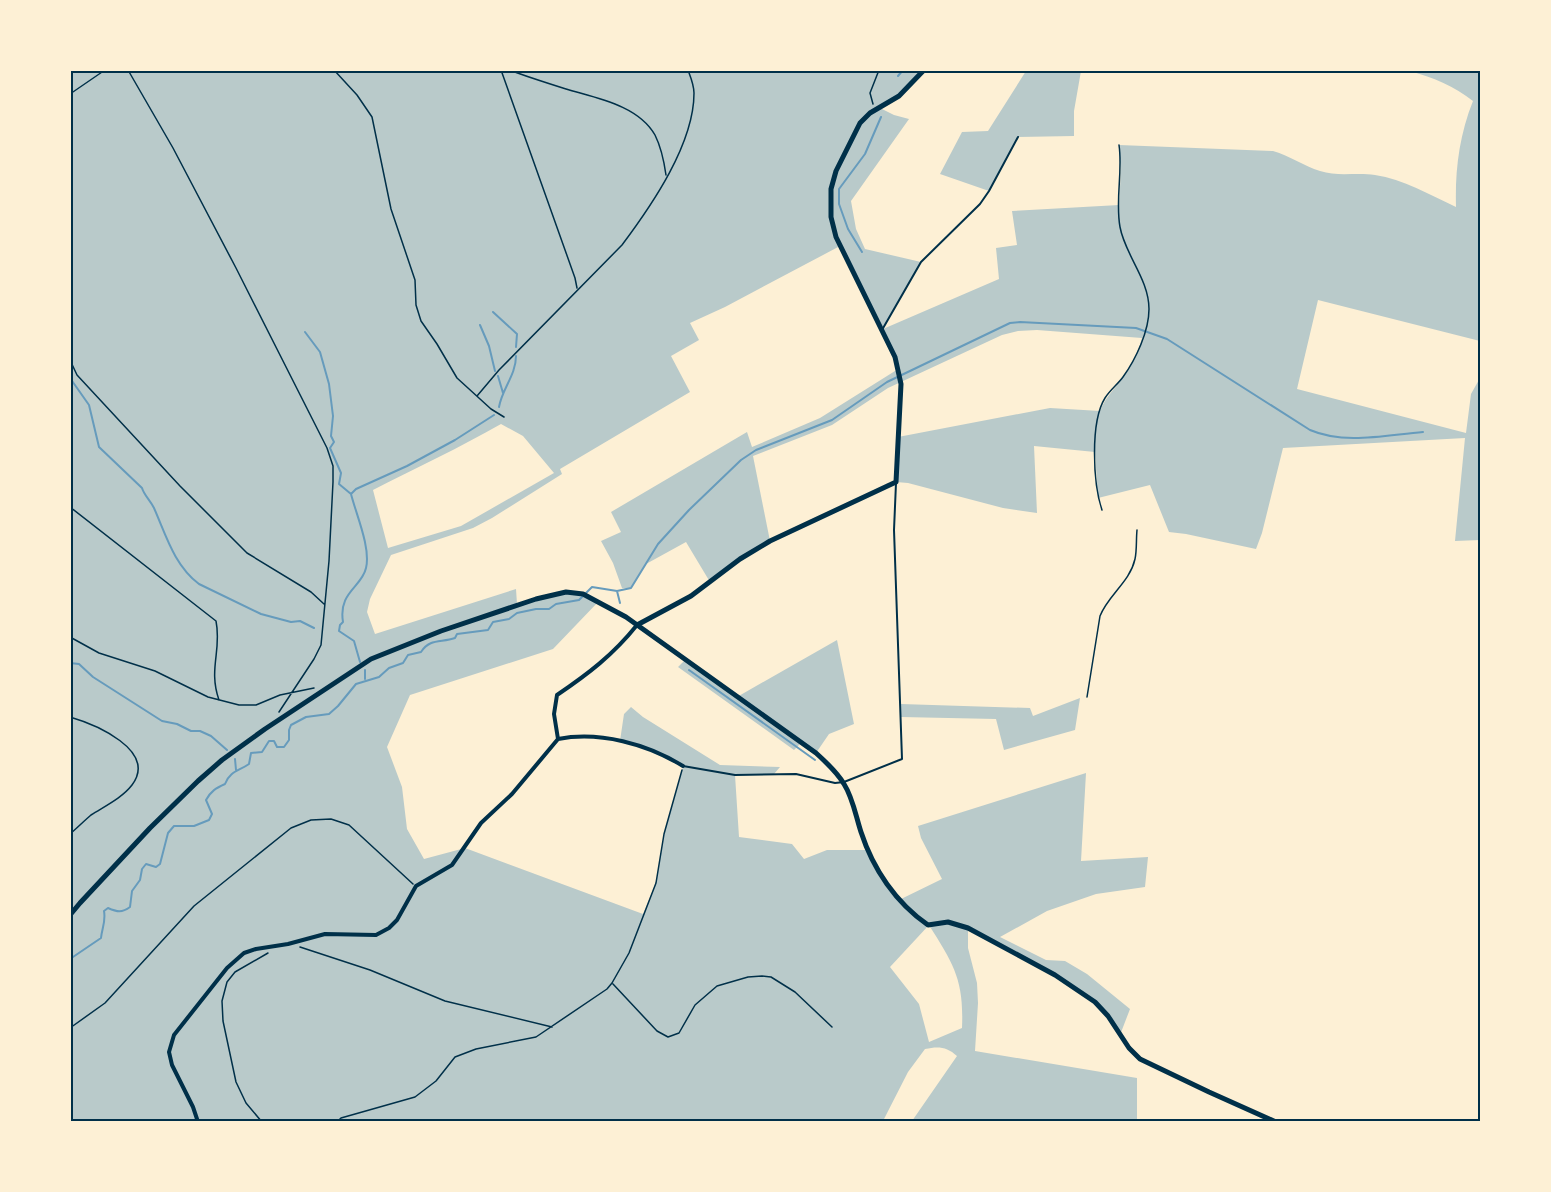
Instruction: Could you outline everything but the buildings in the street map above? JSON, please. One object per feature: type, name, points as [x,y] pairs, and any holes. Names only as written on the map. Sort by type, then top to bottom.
[{"type":"street","points":[[558,739],[554,714],[557,695],[601,664],[622,644],[637,625],[690,596],[740,559],[770,541],[896,482],[901,384],[899,371],[882,330],[836,237],[831,217],[831,189],[836,171],[860,123],[899,96],[924,70]]},
{"type":"street","points":[[70,915],[150,828],[198,781],[230,754],[371,659],[441,631],[536,598],[566,592],[584,594],[637,625],[816,753],[844,782],[871,857],[899,901],[914,915],[928,925],[948,922],[968,928],[1055,975],[1095,1002],[1108,1016],[1129,1048],[1140,1059],[1276,1122]]},
{"type":"street","points":[[198,1122],[172,1065],[169,1052],[174,1035],[227,968],[244,953],[325,934],[376,935],[397,920],[416,886],[452,865],[481,823],[512,794],[558,739],[585,735],[620,741],[644,748],[683,766]]},
{"type":"lane","points":[[882,330],[921,262],[980,204],[1018,137]]},
{"type":"lane","points":[[683,766],[725,774],[796,774],[835,783],[844,782],[902,759],[894,530],[896,482]]},
{"type":"path","points":[[70,94],[105,70]]},
{"type":"path","points":[[128,70],[199,198],[327,448],[333,466],[321,645],[276,716],[274,723]]},
{"type":"path","points":[[334,70],[357,95],[372,117],[391,209],[415,280],[416,305],[421,321],[457,378],[490,409],[504,417]]},
{"type":"path","points":[[501,70],[575,278],[577,290]]},
{"type":"path","points":[[509,70],[612,103],[631,112],[654,134],[662,152],[667,176]]},
{"type":"path","points":[[477,396],[499,370],[622,245],[667,176],[686,136],[693,112],[694,86],[688,70]]},
{"type":"path","points":[[879,70],[870,93],[873,105],[880,107]]},
{"type":"path","points":[[1102,510],[1098,498],[1096,476],[1096,437],[1100,411],[1105,398],[1137,354],[1149,308],[1144,286],[1120,227],[1119,145]]},
{"type":"path","points":[[70,360],[77,375],[247,554],[311,592],[324,604]]},
{"type":"path","points":[[70,507],[216,621],[219,634],[213,671],[219,700]]},
{"type":"path","points":[[1087,697],[1100,616],[1104,605],[1132,567],[1135,559],[1137,530]]},
{"type":"path","points":[[70,638],[99,653],[155,671],[208,697],[219,700],[250,705],[285,694],[316,688],[326,689]]},
{"type":"path","points":[[70,717],[109,732],[135,755],[137,766],[132,785],[70,834]]},
{"type":"path","points":[[337,1122],[341,1118],[415,1097],[435,1081],[455,1057],[476,1049],[536,1037],[612,983],[629,953],[656,884],[664,834],[683,766]]},
{"type":"path","points":[[70,1028],[105,1004],[194,906],[291,828],[311,820],[331,819],[349,825],[416,886]]},
{"type":"path","points":[[288,944],[370,970],[444,1001],[552,1027]]},
{"type":"path","points":[[262,1122],[246,1103],[236,1082],[222,1001],[228,982],[235,972],[279,945]]},
{"type":"path","points":[[612,983],[657,1031],[668,1037],[679,1033],[695,1005],[717,986],[755,976],[771,977],[780,982],[795,992],[832,1027]]},
{"type":"shaded area","points":[[70,71],[924,71],[899,96],[880,108],[909,119],[851,201],[856,229],[865,249],[921,262],[883,329],[999,279],[996,248],[1017,245],[1012,211],[1119,205],[1121,169],[1119,145],[1273,151],[1327,173],[1368,174],[1396,180],[1456,207],[1459,154],[1464,127],[1473,101],[1443,83],[1410,71],[1480,71],[1480,341],[1318,300],[1297,389],[1466,433],[1471,394],[1480,378],[1480,540],[1455,541],[1465,438],[1283,448],[1256,549],[1169,532],[1150,485],[1098,498],[1095,452],[1034,446],[1037,513],[1003,508],[908,483],[896,482],[898,437],[1050,408],[1100,411],[1130,367],[1142,338],[1037,330],[1018,331],[1002,335],[888,388],[832,425],[753,456],[770,541],[710,582],[686,542],[646,564],[631,588],[622,588],[613,563],[601,541],[621,532],[611,512],[747,432],[752,447],[820,418],[895,371],[899,371],[840,246],[690,323],[699,340],[671,356],[690,392],[560,469],[562,474],[492,518],[473,528],[391,555],[370,599],[367,612],[375,634],[516,589],[517,604],[566,592],[599,601],[553,649],[410,695],[387,747],[402,787],[407,829],[424,859],[465,848],[643,914],[656,883],[664,834],[683,767],[644,748],[620,741],[624,714],[631,707],[643,717],[720,765],[780,767],[774,774],[735,775],[739,837],[792,844],[804,859],[827,850],[868,850],[899,900],[942,879],[921,838],[918,826],[1086,773],[1081,861],[1148,857],[1145,887],[1096,894],[1047,911],[1000,937],[1046,960],[1065,961],[1087,974],[1130,1009],[1120,1035],[1108,1016],[1076,988],[968,928],[968,948],[977,983],[975,1051],[1137,1078],[1137,1121],[912,1121],[957,1056],[946,1049],[939,1048],[925,1049],[908,1072],[883,1121],[71,1121]],"holes":[[[501,424],[523,436],[554,473],[461,526],[388,548],[373,490]],[[929,925],[956,973],[962,1011],[962,1028],[929,1042],[919,1004],[890,967]]]},
{"type":"shaded area","points":[[1026,71],[1081,71],[1074,111],[1074,136],[1018,137],[989,191],[940,174],[962,132],[988,131]]},
{"type":"shaded area","points":[[837,640],[854,724],[829,734],[816,753],[802,742],[794,750],[678,667],[685,660],[737,697]]},
{"type":"shaded area","points":[[1080,698],[1075,730],[1004,750],[996,719],[901,717],[901,704],[1030,708],[1033,716]]},
{"type":"waterway","points":[[898,76],[903,70]]},
{"type":"waterway","points":[[862,252],[848,229],[839,204],[839,189],[865,154],[881,117]]},
{"type":"waterway","points":[[493,312],[517,334],[516,347]]},
{"type":"waterway","points":[[70,959],[101,938],[104,911],[108,908],[122,911],[130,907],[132,891],[140,880],[142,869],[146,864],[156,867],[160,864],[168,833],[174,826],[194,826],[209,820],[212,814],[206,800],[210,794],[225,784],[232,774],[249,764],[251,753],[262,752],[269,741],[274,741],[277,747],[284,747],[289,740],[291,725],[306,717],[329,714],[356,684],[379,677],[389,668],[403,663],[408,655],[421,652],[432,643],[455,638],[457,634],[488,630],[493,622],[509,619],[517,613],[549,609],[556,604],[579,600],[592,587],[617,591],[631,588],[658,544],[689,510],[741,460],[756,450],[832,420],[887,382],[1010,323],[1136,328],[1167,339],[1310,430],[1323,435],[1366,438],[1423,432]]},
{"type":"waterway","points":[[480,325],[489,346],[495,371]]},
{"type":"waterway","points":[[305,332],[320,352],[329,384],[333,416],[331,436],[334,442],[330,448],[341,473],[339,484],[351,494]]},
{"type":"waterway","points":[[499,407],[514,369],[516,356]]},
{"type":"waterway","points":[[498,376],[503,393]]},
{"type":"waterway","points":[[70,378],[89,405],[99,447],[142,488],[154,508],[177,559],[190,576],[199,584],[261,614],[291,622],[300,621],[314,628]]},
{"type":"waterway","points":[[360,662],[354,641],[339,631],[343,622],[344,604],[364,575],[367,560],[365,541],[351,494],[356,489],[407,466],[455,440],[494,415]]},
{"type":"waterway","points":[[617,591],[620,603]]},
{"type":"waterway","points":[[70,663],[79,664],[93,677],[162,721],[177,724],[191,731],[200,731],[211,736],[227,750]]},
{"type":"waterway","points":[[365,670],[365,679]]},
{"type":"waterway","points":[[689,670],[815,760]]},
{"type":"waterway","points":[[235,759],[236,770]]}]
